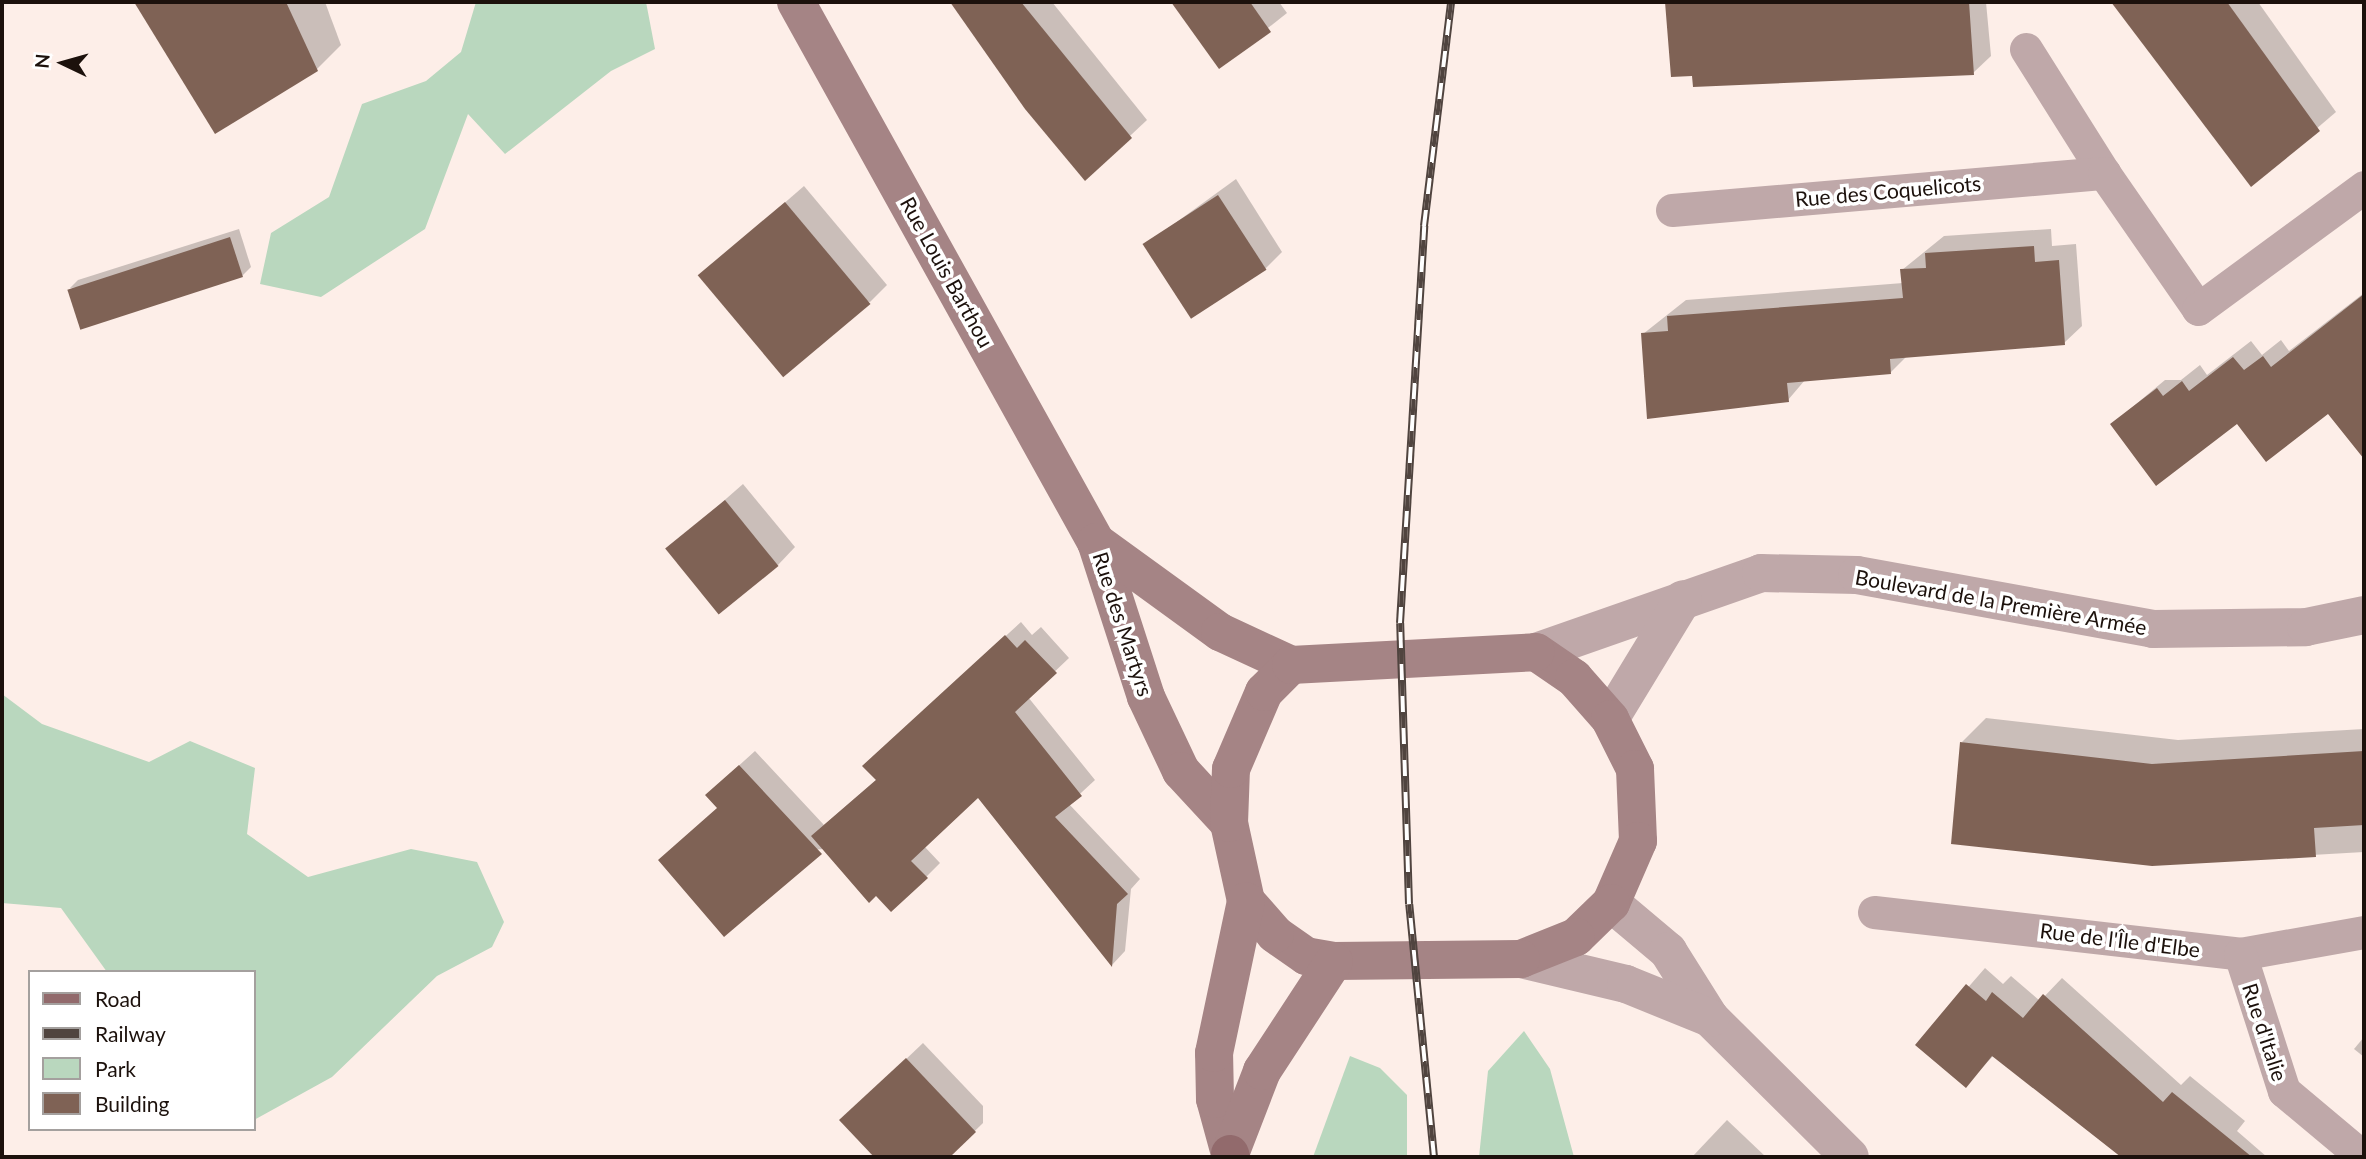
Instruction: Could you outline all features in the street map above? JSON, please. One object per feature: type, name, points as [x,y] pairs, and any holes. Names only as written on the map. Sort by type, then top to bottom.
[{"type":"main road","name":"Rue Louis Barthou","points":[[796,2],[1096,542]]},
{"type":"main road","name":"Rue des Martyrs","points":[[1096,542],[1220,632],[1291,665]]},
{"type":"main road","name":"Rue des Martyrs","points":[[1096,542],[1152,710],[1181,771],[1229,822]]},
{"type":"main road","points":[[1231,1156],[1215,1099],[1214,1053],[1246,901],[1229,822],[1231,769],[1246,724],[1291,665],[1536,652],[1574,677],[1610,719],[1635,769],[1638,841],[1611,903],[1576,937],[1521,958],[1334,961],[1306,956],[1275,934],[1246,901]]},
{"type":"main road","points":[[1231,1156],[1262,1071],[1334,961]]},
{"type":"street","name":"Boulevard de la Première Armée","points":[[1536,652],[1761,573],[1830,575],[2153,629],[2306,627],[2364,615]]},
{"type":"street","points":[[1610,719],[1683,599]]},
{"type":"street","points":[[1611,903],[1668,951],[1710,1018],[1850,1157]]},
{"type":"street","points":[[1521,958],[1626,984],[1710,1018]]},
{"type":"lane","points":[[2026,49],[2105,173],[2198,309],[2364,187]]},
{"type":"lane","name":"Rue des Coquelicots","points":[[1672,210],[2105,173]]},
{"type":"lane","name":"Rue de l'Île d'Elbe","points":[[1874,912],[2239,954],[2364,932]]},
{"type":"lane","name":"Rue d'Italie","points":[[2239,954],[2284,1091],[2363,1157]]},
{"type":"green space","points":[[476,2],[646,2],[655,49],[611,71],[505,154],[468,114],[425,229],[321,297],[260,284],[271,233],[329,197],[362,104],[426,81],[461,52]]},
{"type":"green space","points":[[2,694],[42,724],[149,762],[190,741],[255,768],[247,834],[308,877],[411,849],[477,862],[504,922],[492,947],[437,976],[332,1077],[256,1119],[256,970],[106,970],[61,908],[2,903]]},
{"type":"green space","points":[[1524,1031],[1550,1069],[1574,1157],[1479,1157],[1488,1071]]},
{"type":"green space","points":[[1350,1056],[1380,1068],[1407,1095],[1407,1157],[1313,1157]]},
{"type":"building","points":[[134,2],[286,2],[318,71],[215,134]]},
{"type":"building","points":[[950,2],[1021,2],[1132,138],[1085,181],[1025,109]]},
{"type":"building","points":[[1171,2],[1250,2],[1271,32],[1219,69]]},
{"type":"building","points":[[1665,2],[1969,2],[1974,75],[1693,87],[1692,76],[1671,77]]},
{"type":"building","points":[[2111,2],[2227,2],[2320,131],[2251,187]]},
{"type":"building","points":[[1218,195],[1266,270],[1191,319],[1143,244]]},
{"type":"building","points":[[785,202],[870,304],[783,377],[698,275]]},
{"type":"building","points":[[230,237],[243,277],[80,330],[67,290]]},
{"type":"building","points":[[2034,246],[2035,262],[2059,260],[2065,345],[1890,359],[1891,374],[1787,383],[1789,402],[1647,419],[1641,333],[1668,331],[1667,316],[1903,298],[1900,269],[1926,268],[1925,253]]},
{"type":"building","points":[[2364,294],[2364,459],[2328,414],[2266,462],[2237,424],[2156,486],[2110,424],[2157,388],[2163,396],[2182,381],[2189,391],[2233,357],[2244,370],[2263,356],[2271,367]]},
{"type":"building","points":[[725,500],[778,566],[719,615],[665,548]]},
{"type":"building","points":[[1005,635],[1017,648],[1025,640],[1057,673],[1015,712],[1082,796],[1055,817],[1128,894],[1117,904],[1112,967],[978,798],[911,861],[928,878],[891,912],[876,896],[869,903],[811,836],[876,780],[862,766]]},
{"type":"building","points":[[1960,742],[2152,764],[2364,751],[2364,825],[2314,828],[2316,857],[2152,866],[1951,844]]},
{"type":"building","points":[[739,765],[822,854],[724,937],[658,860],[717,808],[705,795]]},
{"type":"building","points":[[1966,984],[1986,1001],[1992,992],[2023,1018],[2043,994],[2163,1102],[2172,1092],[2252,1157],[2121,1157],[1992,1056],[1966,1088],[1915,1045]]},
{"type":"building","points":[[906,1058],[976,1132],[950,1157],[874,1157],[839,1120]]},
{"type":"railway","points":[[1434,1157],[1409,904],[1400,623],[1424,226],[1451,2]]}]
